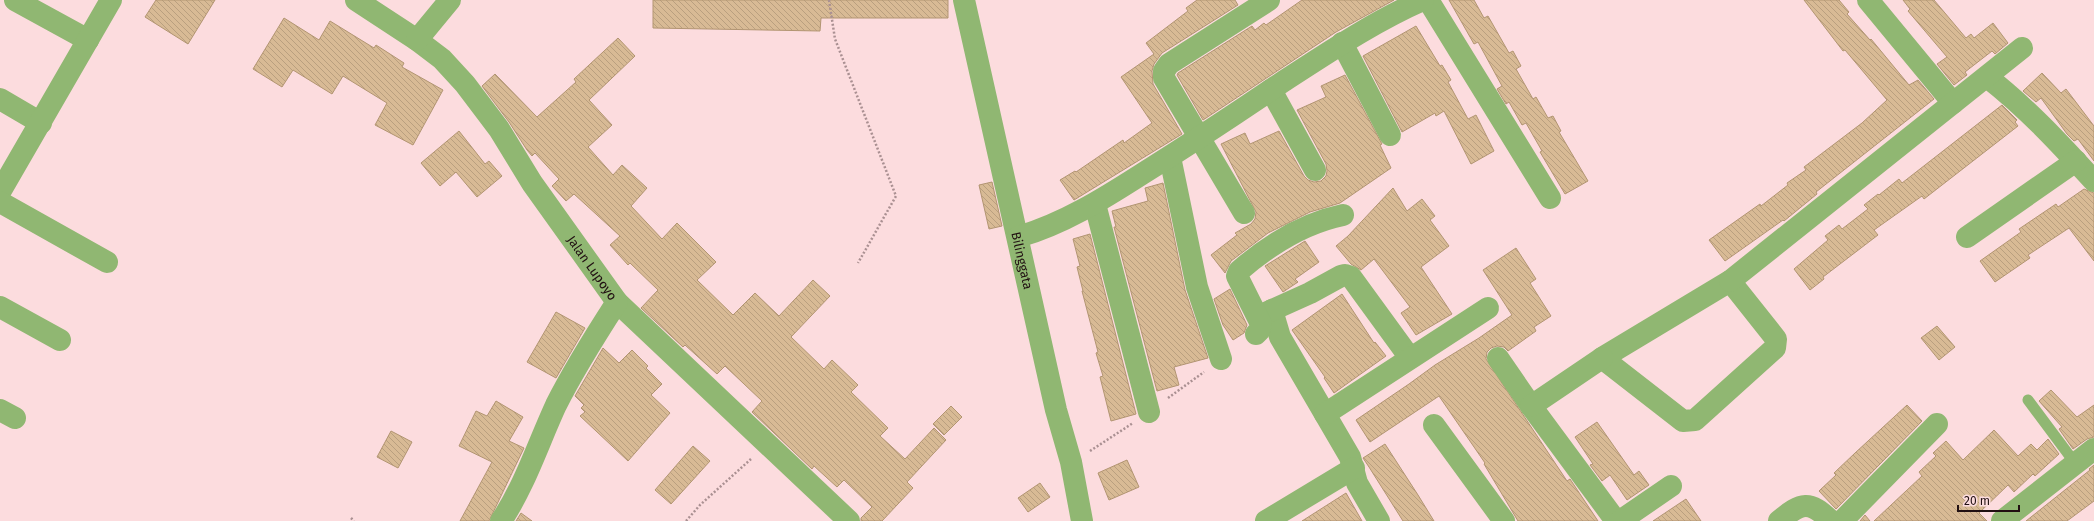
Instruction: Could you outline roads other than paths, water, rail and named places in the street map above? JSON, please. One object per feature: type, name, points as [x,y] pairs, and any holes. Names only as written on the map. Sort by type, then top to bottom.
[{"type":"street","points":[[15,0],[88,40]]},
{"type":"street","points":[[0,192],[111,0]]},
{"type":"street","name":"Jalan Lupoyo","points":[[356,0],[418,40],[442,59],[465,84],[499,129],[553,214],[617,302],[849,521]]},
{"type":"street","points":[[418,40],[450,0]]},
{"type":"street","name":"Bilinggata","points":[[964,0],[1025,236],[1056,410],[1071,462],[1082,521]]},
{"type":"street","points":[[1244,214],[1164,78],[1164,71],[1169,64],[1269,0]]},
{"type":"street","points":[[1025,236],[1095,204],[1170,157],[1342,43],[1398,11],[1423,0]]},
{"type":"street","points":[[1428,0],[1550,198]]},
{"type":"street","points":[[1868,0],[1953,103]]},
{"type":"street","points":[[1342,43],[1390,135]]},
{"type":"street","points":[[1531,406],[1602,358],[1730,281],[2022,48]]},
{"type":"street","points":[[1987,77],[2012,96],[2052,135],[2094,181]]},
{"type":"street","points":[[1271,90],[1315,170]]},
{"type":"street","points":[[0,99],[41,123]]},
{"type":"street","points":[[1170,157],[1196,287],[1221,359]]},
{"type":"street","points":[[1967,237],[2076,161]]},
{"type":"street","points":[[0,202],[107,262]]},
{"type":"street","points":[[1095,204],[1149,412]]},
{"type":"street","points":[[1343,215],[1329,218],[1298,230],[1268,248],[1239,271],[1238,276],[1262,320],[1280,337],[1350,457],[1357,483],[1379,521]]},
{"type":"street","points":[[1262,320],[1341,276],[1347,275],[1351,277],[1382,317],[1410,358]]},
{"type":"street","points":[[1602,358],[1683,421],[1695,420],[1775,348],[1777,344],[1776,339],[1730,281]]},
{"type":"street","points":[[501,521],[525,478],[557,404],[584,354],[617,302]]},
{"type":"street","points":[[0,307],[60,340]]},
{"type":"street","points":[[1325,414],[1488,308]]},
{"type":"street","points":[[1498,358],[1531,406],[1616,521]]},
{"type":"street","points":[[1842,521],[1937,424]]},
{"type":"street","points":[[1434,425],[1504,521]]},
{"type":"street","points":[[2002,521],[2094,449]]},
{"type":"street","points":[[1269,520],[1354,468]]},
{"type":"street","points":[[1620,521],[1671,486]]},
{"type":"street","points":[[1779,521],[1801,505],[1809,505],[1821,512],[1831,521]]},
{"type":"lane","points":[[2028,400],[2075,463]]}]
